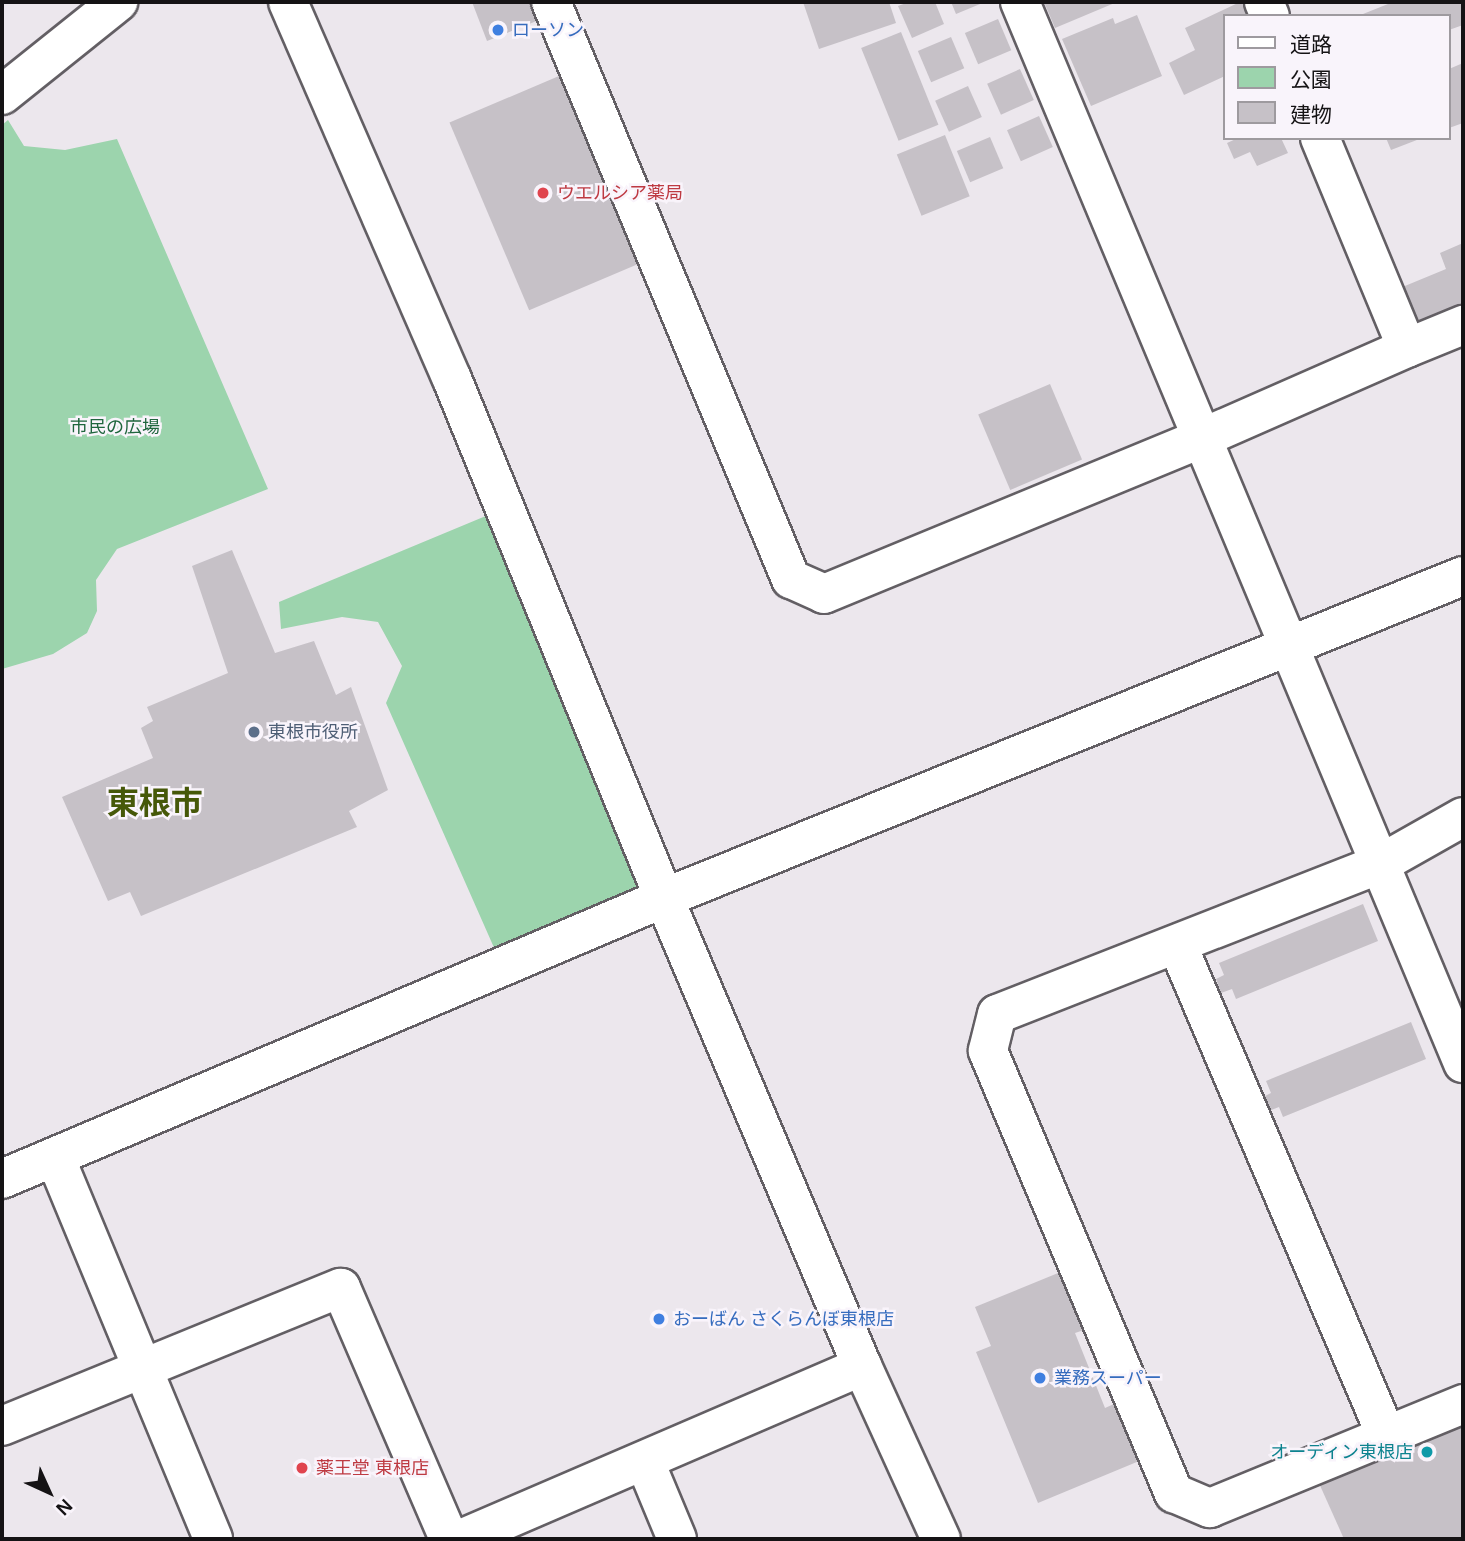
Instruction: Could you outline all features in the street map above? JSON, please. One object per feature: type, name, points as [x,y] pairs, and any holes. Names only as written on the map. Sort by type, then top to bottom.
[{"type":"street","points":[[2,95],[118,2]]},
{"type":"street","points":[[288,2],[452,379],[664,898],[862,1366],[941,1539]]},
{"type":"street","points":[[551,2],[791,579],[824,594],[1202,438],[1463,325]]},
{"type":"street","points":[[1020,2],[1462,1055]]},
{"type":"street","points":[[1321,140],[1407,348]]},
{"type":"street","points":[[2,1179],[664,898],[1463,576]]},
{"type":"street","points":[[1463,817],[1380,864],[997,1014],[988,1051],[1174,1493],[1210,1508],[1463,1404]]},
{"type":"street","points":[[1177,944],[1386,1435]]},
{"type":"street","points":[[55,1157],[213,1539]]},
{"type":"street","points":[[2,1426],[341,1288],[449,1539]]},
{"type":"street","points":[[461,1539],[645,1462],[862,1366]]},
{"type":"street","points":[[645,1462],[677,1539]]},
{"type":"green space","name":"市民の広場","points":[[8,120],[24,146],[65,150],[117,139],[268,489],[117,549],[96,580],[97,611],[87,633],[53,654],[2,669],[2,125]]},
{"type":"green space","points":[[505,508],[664,898],[503,968],[386,703],[402,666],[378,622],[342,617],[281,629],[279,602]]},
{"type":"building","name":"ローソン","points":[[472,2],[532,2],[539,20],[487,41]]},
{"type":"building","points":[[803,2],[889,2],[896,23],[819,49]]},
{"type":"building","points":[[909,2],[935,2],[944,24],[912,38],[898,6]]},
{"type":"building","points":[[951,2],[985,2],[956,14]]},
{"type":"building","points":[[1044,2],[1117,2],[1055,28]]},
{"type":"building","points":[[1240,2],[1251,2],[1256,14],[1224,14],[1224,76],[1184,95],[1169,63],[1195,50],[1185,28]]},
{"type":"building","points":[[1393,2],[1463,2],[1463,25],[1451,29],[1451,14],[1363,14]]},
{"type":"building","points":[[1137,15],[1162,76],[1091,106],[1062,39],[1113,18],[1115,24]]},
{"type":"building","points":[[998,19],[1011,50],[978,64],[965,33]]},
{"type":"building","points":[[901,32],[938,125],[899,141],[861,48]]},
{"type":"building","points":[[951,37],[964,68],[931,82],[918,51]]},
{"type":"building","points":[[1463,63],[1463,123],[1451,127],[1451,68]]},
{"type":"building","points":[[1020,69],[1034,100],[1001,115],[987,84]]},
{"type":"building","name":"ウエルシア薬局","points":[[559,76],[639,264],[529,310],[449,122]]},
{"type":"building","points":[[968,86],[982,117],[949,132],[935,101]]},
{"type":"building","points":[[1039,116],[1053,147],[1021,161],[1007,130]]},
{"type":"building","points":[[945,135],[970,196],[922,216],[897,154]]},
{"type":"building","points":[[990,137],[1003,168],[970,182],[957,151]]},
{"type":"building","points":[[1234,140],[1282,140],[1288,153],[1257,166],[1250,152],[1234,159],[1227,143]]},
{"type":"building","points":[[1387,140],[1417,140],[1391,150]]},
{"type":"building","points":[[1463,243],[1463,306],[1415,326],[1400,288],[1446,269],[1440,253]]},
{"type":"building","points":[[1050,384],[1082,459],[1010,490],[978,414]]},
{"type":"building","name":"東根市役所","points":[[232,550],[275,653],[314,641],[336,695],[351,687],[388,790],[349,811],[357,827],[141,916],[130,892],[108,901],[62,797],[153,758],[141,728],[153,721],[147,707],[228,673],[192,566]]},
{"type":"building","points":[[1363,904],[1378,941],[1236,999],[1232,989],[1221,993],[1216,979],[1224,975],[1219,963]]},
{"type":"building","points":[[1411,1022],[1426,1059],[1283,1117],[1279,1107],[1269,1111],[1263,1097],[1271,1093],[1266,1081]]},
{"type":"building","name":"業務スーパー","points":[[1063,1271],[1087,1329],[1075,1333],[1105,1408],[1114,1404],[1123,1423],[1129,1421],[1144,1459],[1038,1503],[976,1352],[991,1346],[975,1307]]},
{"type":"building","name":"オーディン東根店","points":[[1463,1422],[1463,1539],[1344,1539],[1318,1481]]},
{"type":"place","name":"ローソン","points":[[498,30]]},
{"type":"place","name":"ウエルシア薬局","points":[[543,193]]},
{"type":"place","name":"東根市役所","points":[[254,732]]},
{"type":"place","name":"おーばん さくらんぼ東根店","points":[[659,1319]]},
{"type":"place","name":"業務スーパー","points":[[1040,1378]]},
{"type":"place","name":"オーディン東根店","points":[[1427,1452]]},
{"type":"place","name":"薬王堂 東根店","points":[[302,1468]]},
{"type":"district","name":"東根市","points":[[155,803]]}]
